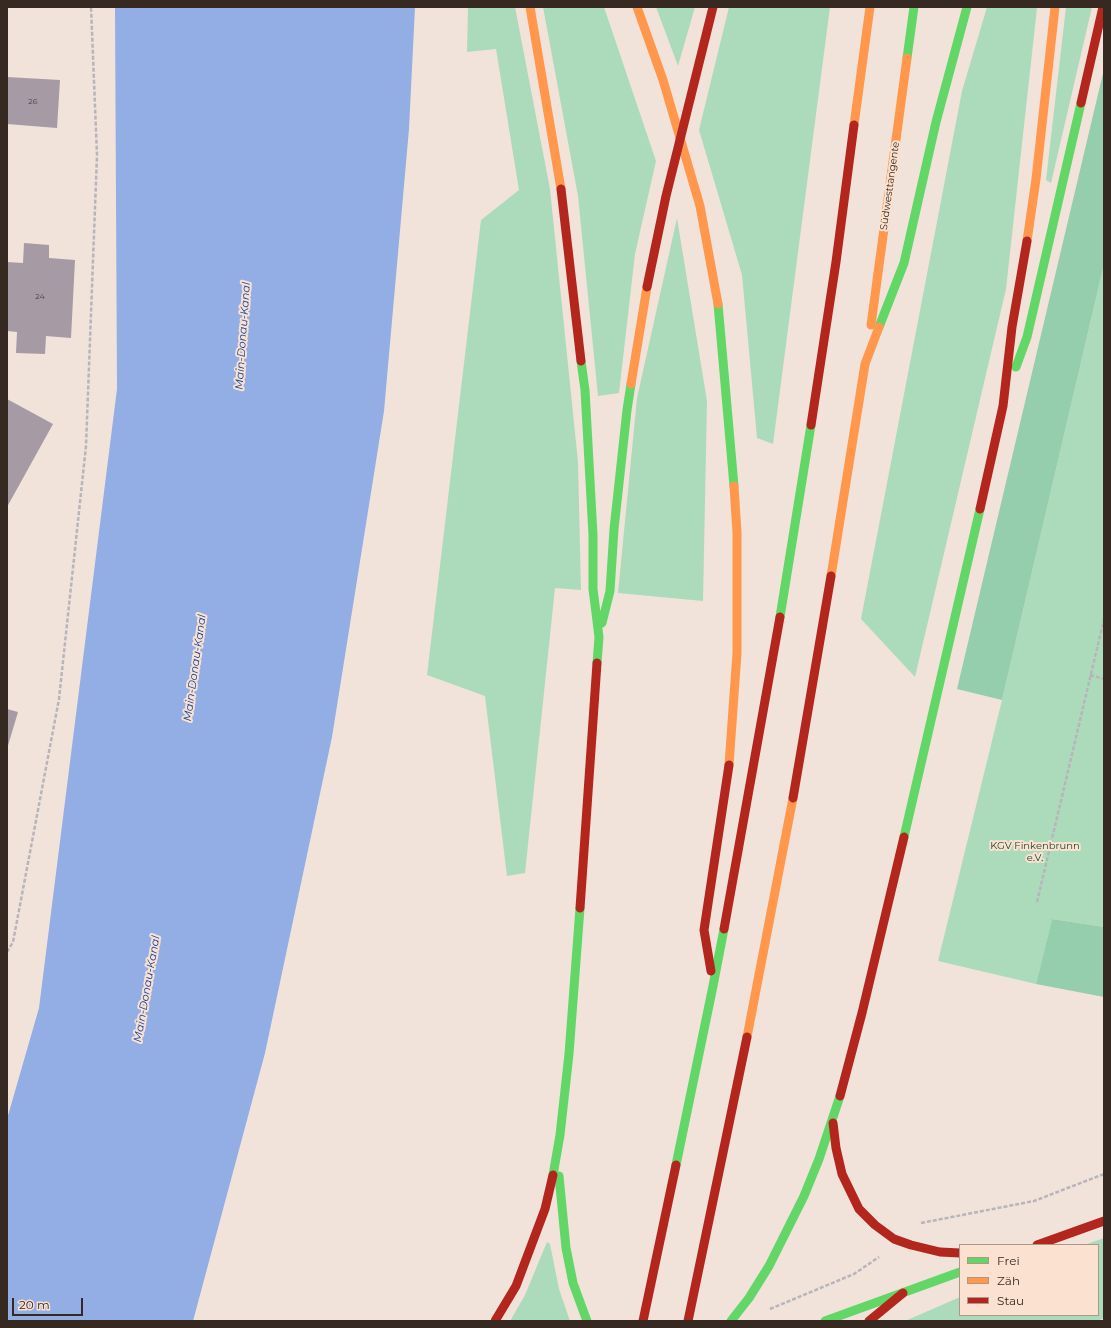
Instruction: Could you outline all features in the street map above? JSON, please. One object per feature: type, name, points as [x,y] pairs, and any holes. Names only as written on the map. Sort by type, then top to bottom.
[{"type":"main road","points":[[530,7],[561,191],[585,390],[593,535],[593,589],[599,637]]},
{"type":"main road","points":[[637,7],[663,80],[700,206],[719,307],[732,448],[737,533],[737,653],[728,777],[704,930],[713,986]]},
{"type":"main road","points":[[495,1321],[516,1286],[531,1248],[545,1209],[557,1157],[569,1054],[591,770],[599,637],[610,591],[614,529],[627,410],[647,287],[666,196],[713,7]]},
{"type":"main road","points":[[643,1321],[713,986],[771,671],[805,465],[836,262],[870,7]]},
{"type":"main road","name":"Südwesttangente","points":[[865,364],[914,7]]},
{"type":"main road","points":[[688,1321],[752,1014],[784,845],[816,664],[865,364],[904,263],[936,122],[967,7]]},
{"type":"main road","points":[[731,1321],[759,1282],[787,1233],[804,1196],[839,1098],[862,1013],[959,601],[1003,406],[1012,326],[1023,268],[1036,179],[1055,7]]},
{"type":"main road","points":[[1003,406],[1027,337],[1103,7]]},
{"type":"main road","points":[[832,1120],[842,1174],[859,1209],[875,1225],[894,1239],[940,1252],[959,1253]]},
{"type":"main road","points":[[557,1157],[566,1248],[573,1283],[586,1321]]},
{"type":"main road","points":[[1040,1244],[1104,1221]]},
{"type":"main road","points":[[825,1321],[959,1272]]},
{"type":"main road","points":[[869,1321],[903,1293]]},
{"type":"path","points":[[7,952],[14,942],[59,699],[86,446],[97,155],[91,7]]},
{"type":"path","points":[[1037,902],[1104,619]]},
{"type":"path","points":[[1090,675],[1104,679]]},
{"type":"green space","points":[[468,7],[515,7],[550,189],[578,462],[581,590],[555,588],[525,873],[507,876],[485,696],[427,675],[481,220],[519,190],[496,49],[467,52]]},
{"type":"green space","points":[[543,7],[604,7],[656,161],[635,254],[619,393],[598,396],[578,196]]},
{"type":"green space","points":[[656,7],[695,7],[678,66]]},
{"type":"green space","points":[[729,7],[830,7],[773,444],[757,438],[742,275],[699,130]]},
{"type":"green space","points":[[987,7],[1037,7],[1006,289],[915,677],[861,619],[962,91]]},
{"type":"green space","points":[[1066,7],[1092,7],[1051,183],[1046,180]]},
{"type":"green space","points":[[1104,69],[1104,264],[1002,700],[957,689]]},
{"type":"green space","points":[[677,218],[707,401],[703,601],[618,593],[637,398]]},
{"type":"green space","name":"KGV Finkenbrunn e.V.","points":[[1104,264],[1104,927],[1052,919],[1036,984],[938,961],[1002,700]]},
{"type":"green space","points":[[1052,919],[1104,927],[1104,997],[1036,984]]},
{"type":"green space","points":[[1104,1238],[1104,1318],[1098,1321],[905,1321],[959,1297],[959,1316],[1099,1316],[1099,1244],[1087,1244]]},
{"type":"green space","points":[[547,1242],[550,1244],[559,1289],[570,1321],[510,1321],[525,1295]]},
{"type":"water","name":"Main-Donau-Kanal","points":[[115,7],[415,7],[409,129],[384,411],[332,737],[265,1053],[193,1321],[7,1321],[7,1119],[39,1008],[117,389]]},
{"type":"building","points":[[7,77],[60,80],[57,128],[7,124]]},
{"type":"building","points":[[24,243],[49,245],[49,258],[75,260],[71,338],[46,336],[45,354],[16,353],[17,332],[7,331],[7,262],[23,263]]},
{"type":"building","points":[[7,399],[53,424],[7,507]]},
{"type":"building","points":[[7,709],[18,712],[7,749]]},
{"type":"traffic: fast","points":[[907,58],[914,7]]},
{"type":"traffic: fast","points":[[879,327],[904,263],[936,122],[967,7]]},
{"type":"traffic: fast","points":[[1016,367],[1027,337],[1081,103]]},
{"type":"traffic: fast","points":[[718,304],[734,486]]},
{"type":"traffic: fast","points":[[581,361],[585,390],[593,535],[593,589],[599,637],[597,663]]},
{"type":"traffic: fast","points":[[602,623],[610,591],[614,529],[631,384]]},
{"type":"traffic: fast","points":[[780,617],[811,425]]},
{"type":"traffic: fast","points":[[904,837],[980,509]]},
{"type":"traffic: fast","points":[[553,1175],[560,1135],[569,1054],[580,908]]},
{"type":"traffic: fast","points":[[676,1165],[724,929]]},
{"type":"traffic: fast","points":[[731,1321],[749,1298],[769,1266],[804,1196],[819,1159],[840,1096]]},
{"type":"traffic: fast","points":[[559,1176],[566,1248],[573,1283],[587,1321]]},
{"type":"traffic: fast","points":[[825,1321],[959,1272]]},
{"type":"traffic: slow","points":[[530,7],[561,189]]},
{"type":"traffic: slow","points":[[637,7],[663,80],[700,206],[718,304]]},
{"type":"traffic: slow","points":[[854,125],[870,7]]},
{"type":"traffic: slow","points":[[1027,241],[1036,179],[1055,7]]},
{"type":"traffic: slow","points":[[871,325],[907,58]]},
{"type":"traffic: slow","points":[[631,384],[647,287]]},
{"type":"traffic: slow","points":[[831,576],[865,364],[879,327]]},
{"type":"traffic: slow","points":[[729,765],[737,653],[737,533],[734,486]]},
{"type":"traffic: slow","points":[[747,1037],[793,798]]},
{"type":"traffic: jam","points":[[647,287],[666,196],[713,7]]},
{"type":"traffic: jam","points":[[1081,103],[1103,7]]},
{"type":"traffic: jam","points":[[811,425],[836,262],[854,125]]},
{"type":"traffic: jam","points":[[561,189],[581,361]]},
{"type":"traffic: jam","points":[[980,509],[1003,406],[1012,327],[1027,241]]},
{"type":"traffic: jam","points":[[793,798],[831,576]]},
{"type":"traffic: jam","points":[[724,929],[780,617]]},
{"type":"traffic: jam","points":[[580,908],[597,663]]},
{"type":"traffic: jam","points":[[711,971],[704,930],[729,765]]},
{"type":"traffic: jam","points":[[840,1096],[862,1013],[904,837]]},
{"type":"traffic: jam","points":[[688,1321],[747,1037]]},
{"type":"traffic: jam","points":[[833,1123],[836,1148],[842,1174],[859,1209],[875,1225],[894,1239],[940,1252],[959,1253]]},
{"type":"traffic: jam","points":[[643,1321],[676,1165]]},
{"type":"traffic: jam","points":[[495,1321],[516,1286],[545,1209],[553,1175]]},
{"type":"traffic: jam","points":[[1040,1244],[1104,1221]]},
{"type":"traffic: jam","points":[[869,1321],[903,1293]]}]
